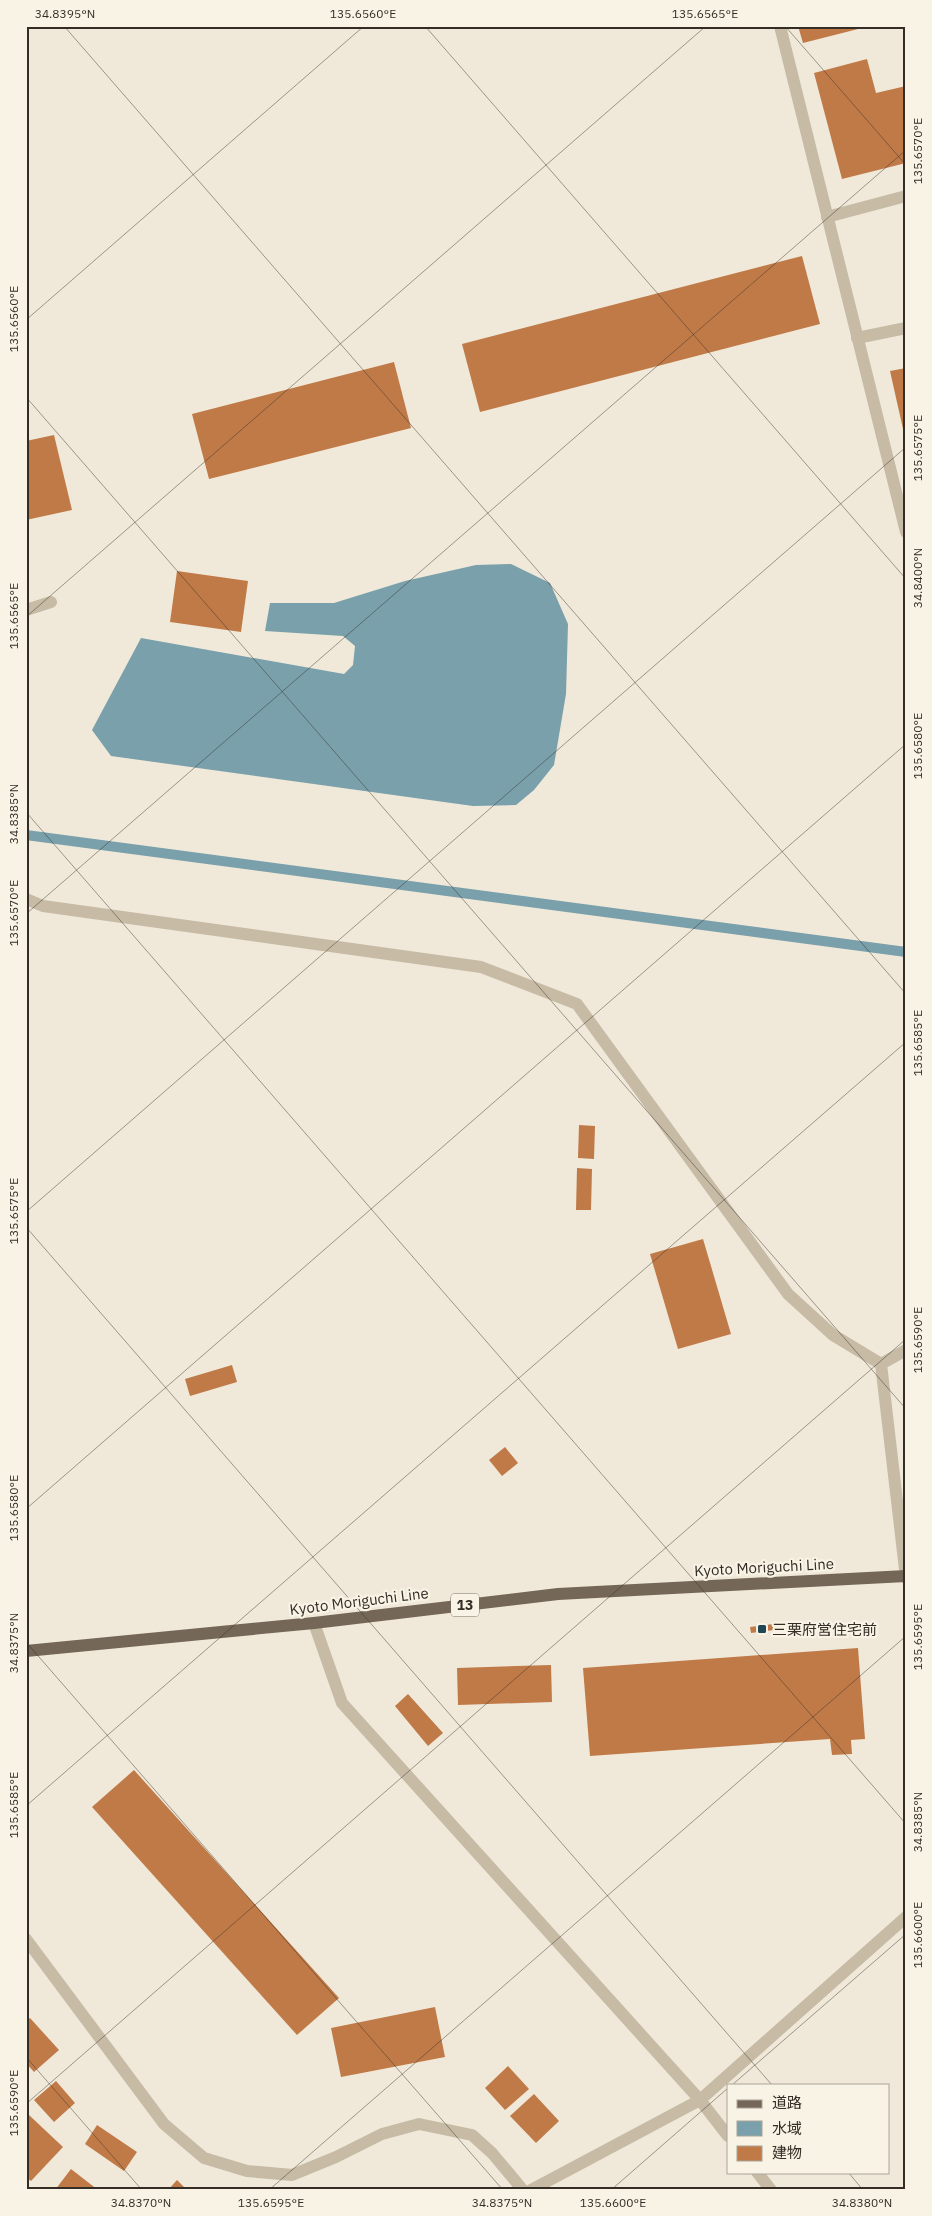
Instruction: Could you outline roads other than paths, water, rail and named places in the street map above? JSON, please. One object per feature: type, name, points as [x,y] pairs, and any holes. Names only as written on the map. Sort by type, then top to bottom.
[{"type":"main road","name":"Kyoto Moriguchi Line","points":[[26,1651],[314,1623],[558,1594],[906,1576]]},
{"type":"street","points":[[780,26],[906,532]]},
{"type":"street","points":[[827,217],[906,196]]},
{"type":"street","points":[[858,338],[906,328]]},
{"type":"street","points":[[26,610],[51,602]]},
{"type":"street","points":[[26,899],[43,906],[481,967],[577,1004],[788,1294],[833,1334],[881,1364]]},
{"type":"street","points":[[881,1364],[906,1350]]},
{"type":"street","points":[[881,1364],[906,1576]]},
{"type":"street","points":[[314,1623],[342,1703],[700,2100],[727,2135]]},
{"type":"street","points":[[531,2190],[700,2100],[906,1917]]},
{"type":"street","points":[[26,1939],[164,2124],[204,2158],[247,2171],[292,2175],[336,2157],[382,2134],[419,2124],[472,2135],[492,2152],[523,2190]]},
{"type":"street","points":[[759,2174],[771,2190]]},
{"type":"water","points":[[511,564],[550,583],[568,624],[566,694],[554,765],[534,790],[516,805],[473,806],[111,756],[92,730],[141,638],[344,674],[353,665],[355,646],[343,636],[265,631],[270,603],[334,603],[405,581],[476,565]]},
{"type":"waterway","points":[[26,835],[906,952]]},
{"type":"place","name":"三栗府営住宅前","points":[[762,1629]]}]
